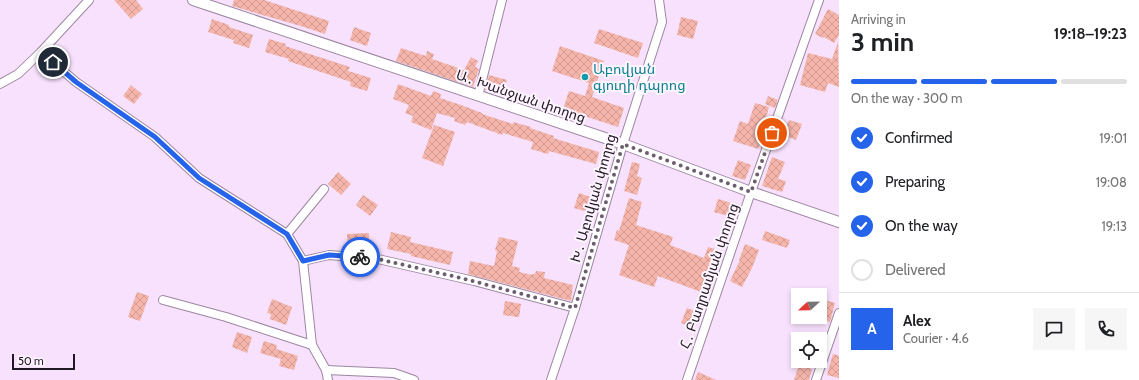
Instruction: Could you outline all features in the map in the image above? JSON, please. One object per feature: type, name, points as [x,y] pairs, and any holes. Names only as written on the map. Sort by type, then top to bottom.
[{"type":"street","points":[[0,84],[18,74],[41,52],[89,0]]},
{"type":"street","name":"Ա․ Խանջյան փողոց","points":[[193,0],[623,144],[751,192],[839,222]]},
{"type":"street","points":[[478,96],[502,0]]},
{"type":"street","name":"Խ․ Աբովյան փողոց","points":[[551,380],[575,308],[623,144],[662,22],[659,0]]},
{"type":"street","name":"Հ․ Բաղրամյան փողոց","points":[[687,380],[751,192],[819,0]]},
{"type":"street","points":[[41,52],[76,82],[155,137],[199,178],[287,234],[303,261],[312,345],[326,370],[328,380]]},
{"type":"street","points":[[287,234],[324,189]]},
{"type":"street","points":[[303,261],[329,255],[378,259],[575,308]]},
{"type":"street","points":[[163,300],[226,317],[312,345]]},
{"type":"street","points":[[816,380],[839,313]]},
{"type":"street","points":[[326,370],[394,373],[414,380]]},
{"type":"building","points":[[114,0],[136,0],[143,9],[131,19]]},
{"type":"building","points":[[234,0],[264,0],[329,21],[325,34],[232,6]]},
{"type":"building","points":[[828,9],[839,15],[839,35],[834,43],[815,34]]},
{"type":"building","points":[[681,17],[698,21],[693,39],[677,35]]},
{"type":"building","points":[[212,19],[229,25],[229,27],[253,35],[249,48],[233,43],[234,40],[208,32]]},
{"type":"building","points":[[354,27],[371,33],[367,46],[350,40]]},
{"type":"building","points":[[599,29],[643,43],[638,58],[594,43]]},
{"type":"building","points":[[269,39],[286,44],[285,46],[350,67],[348,71],[371,78],[367,91],[350,86],[351,82],[288,61],[289,59],[265,52]]},
{"type":"building","points":[[838,42],[839,87],[828,83],[825,92],[800,85],[808,53],[832,59]]},
{"type":"building","name":"Աբովյան գյուղի դպրոց","points":[[560,46],[604,61],[592,97],[624,108],[618,127],[563,109],[569,91],[585,96],[589,83],[552,71]]},
{"type":"building","points":[[401,48],[426,56],[427,51],[434,54],[432,59],[464,70],[471,57],[478,61],[475,67],[479,69],[473,87],[396,61]]},
{"type":"building","points":[[489,75],[507,80],[503,94],[485,90]]},
{"type":"building","points":[[398,84],[431,96],[433,91],[441,94],[440,98],[482,114],[513,124],[513,122],[531,127],[530,128],[554,136],[553,138],[599,152],[596,164],[549,151],[548,154],[531,149],[533,142],[503,133],[502,135],[467,122],[465,125],[454,121],[455,118],[437,113],[431,130],[411,122],[413,116],[405,113],[409,105],[393,99]]},
{"type":"building","points":[[131,85],[142,94],[134,104],[123,96]]},
{"type":"building","points":[[768,96],[778,100],[775,108],[765,104]]},
{"type":"building","points":[[755,103],[769,107],[763,128],[766,129],[758,149],[733,141],[740,121],[748,124]]},
{"type":"building","points":[[789,120],[802,124],[796,140],[783,135]]},
{"type":"building","points":[[434,125],[455,132],[443,166],[422,158]]},
{"type":"building","points":[[772,157],[785,162],[778,179],[786,181],[782,192],[762,186]]},
{"type":"building","points":[[738,160],[751,165],[745,180],[732,176]]},
{"type":"building","points":[[632,162],[640,164],[637,176],[642,178],[637,195],[624,191]]},
{"type":"building","points":[[338,172],[351,184],[341,195],[328,184]]},
{"type":"building","points":[[579,193],[593,198],[588,212],[574,208]]},
{"type":"building","points":[[363,195],[378,205],[370,216],[356,205]]},
{"type":"building","points":[[629,198],[642,202],[636,225],[673,237],[670,245],[704,258],[708,247],[724,252],[710,288],[712,289],[709,295],[658,276],[654,287],[619,275],[629,245],[614,240],[617,230],[619,231]]},
{"type":"building","points":[[718,199],[735,204],[731,217],[714,212]]},
{"type":"building","points":[[765,231],[790,240],[787,248],[762,240]]},
{"type":"building","points":[[391,232],[411,237],[410,242],[453,252],[450,265],[387,249]]},
{"type":"building","points":[[369,233],[369,247],[348,248],[347,234]]},
{"type":"building","points":[[499,237],[518,241],[512,266],[520,268],[519,272],[532,275],[535,274],[536,271],[545,272],[544,278],[573,285],[571,301],[468,274],[470,261],[494,266],[497,251],[495,250]]},
{"type":"building","points":[[745,244],[759,250],[742,287],[730,281],[740,260]]},
{"type":"building","points":[[137,292],[149,296],[140,321],[128,317]]},
{"type":"building","points":[[272,299],[292,307],[286,325],[270,319],[271,314],[267,313]]},
{"type":"building","points":[[505,301],[521,304],[519,317],[503,315]]},
{"type":"building","points":[[827,301],[835,303],[830,322],[827,321]]},
{"type":"building","points":[[687,308],[700,313],[694,328],[681,323]]},
{"type":"building","points":[[237,332],[252,337],[247,353],[232,347]]},
{"type":"building","points":[[264,341],[277,345],[276,349],[298,356],[294,370],[279,366],[281,359],[260,353]]},
{"type":"building","points":[[833,354],[839,356],[839,378],[827,375]]},
{"type":"building","points":[[798,368],[812,369],[809,380],[794,380]]},
{"type":"building","points":[[698,372],[716,380],[695,380]]},
{"type":"way so far","points":[[360,257],[378,259],[461,278],[575,308],[623,144],[751,192],[772,133]]},
{"type":"place","name":"Աբովյան գյուղի դպրոց","points":[[585,77]]},
{"type":"route","points":[[53,62],[76,82],[155,137],[199,178],[287,234],[303,261],[329,255],[360,257]]}]
